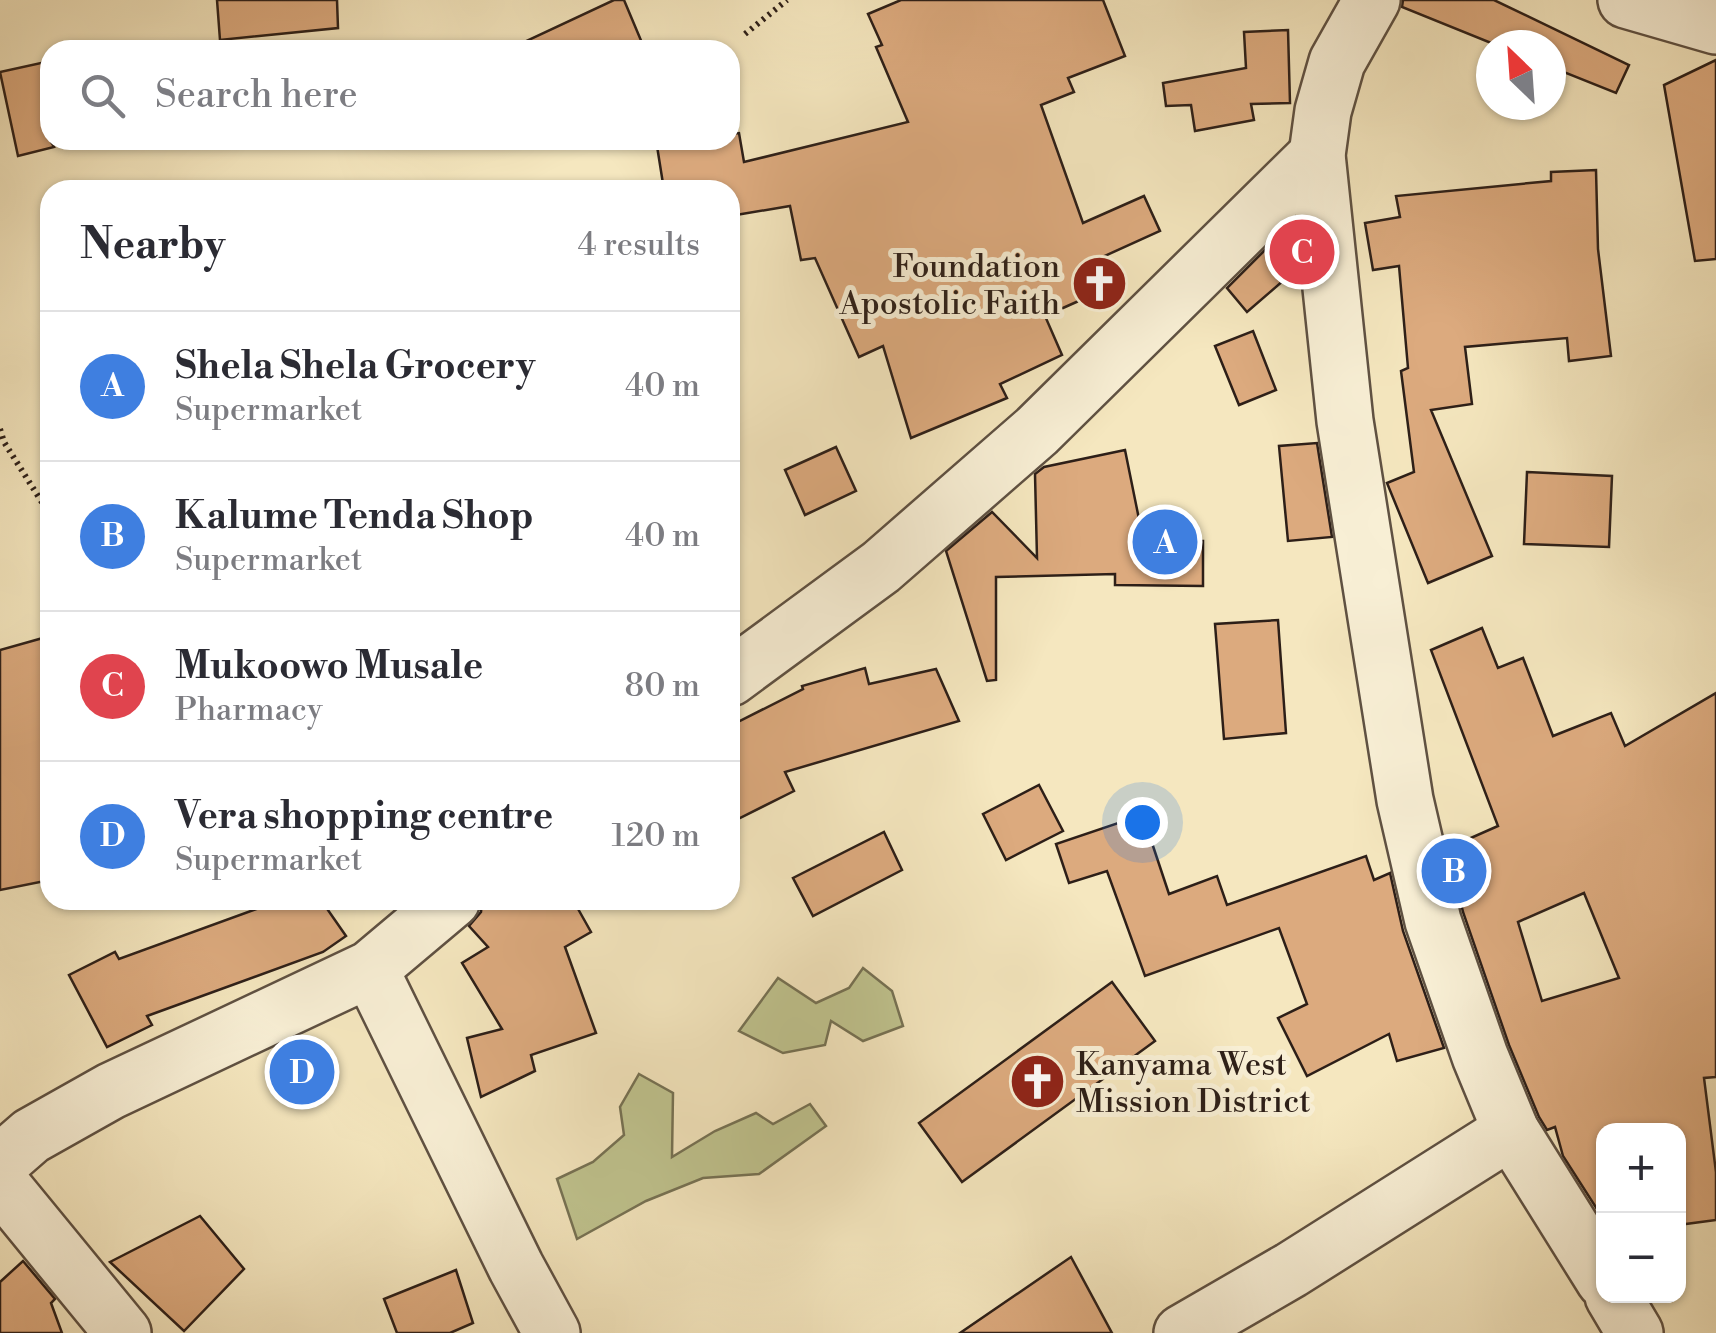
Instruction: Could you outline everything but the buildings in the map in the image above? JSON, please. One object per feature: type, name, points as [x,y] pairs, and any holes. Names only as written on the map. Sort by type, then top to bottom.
[{"type":"street","points":[[1372,0],[1337,62],[1323,111],[1317,156],[1345,421],[1405,800],[1433,921],[1480,1056],[1511,1130],[1596,1267]]},
{"type":"street","points":[[1626,0],[1716,26]]},
{"type":"street","points":[[740,671],[881,567],[1037,431],[1317,156]]},
{"type":"street","points":[[0,1163],[31,1136],[110,1091],[370,970],[440,910]]},
{"type":"street","points":[[370,970],[552,1333]]},
{"type":"street","points":[[1182,1333],[1291,1270],[1511,1130]]},
{"type":"street","points":[[0,1183],[124,1333]]},
{"type":"street","points":[[1617,1303],[1635,1333]]},
{"type":"path","points":[[745,34],[788,0]]},
{"type":"path","points":[[0,429],[40,499]]},
{"type":"green space","points":[[863,968],[892,991],[903,1026],[863,1041],[831,1021],[825,1045],[783,1053],[739,1031],[778,978],[816,1003],[849,988]]},
{"type":"green space","points":[[639,1074],[673,1093],[672,1157],[715,1131],[756,1113],[773,1124],[810,1104],[826,1126],[759,1174],[703,1178],[646,1201],[577,1239],[557,1179],[593,1162],[624,1135],[620,1107]]},
{"type":"place","name":"Mukoowo Musale","points":[[1302,252]]},
{"type":"place","name":"Foundation Apostolic Faith","points":[[1099,284]]},
{"type":"place","name":"Shela Shela Grocery","points":[[1165,542]]},
{"type":"place","name":"Kalume Tenda Shop","points":[[1454,871]]},
{"type":"place","name":"Vera shopping centre","points":[[302,1072]]},
{"type":"place","name":"Kanyama West Mission District","points":[[1037,1082]]}]
